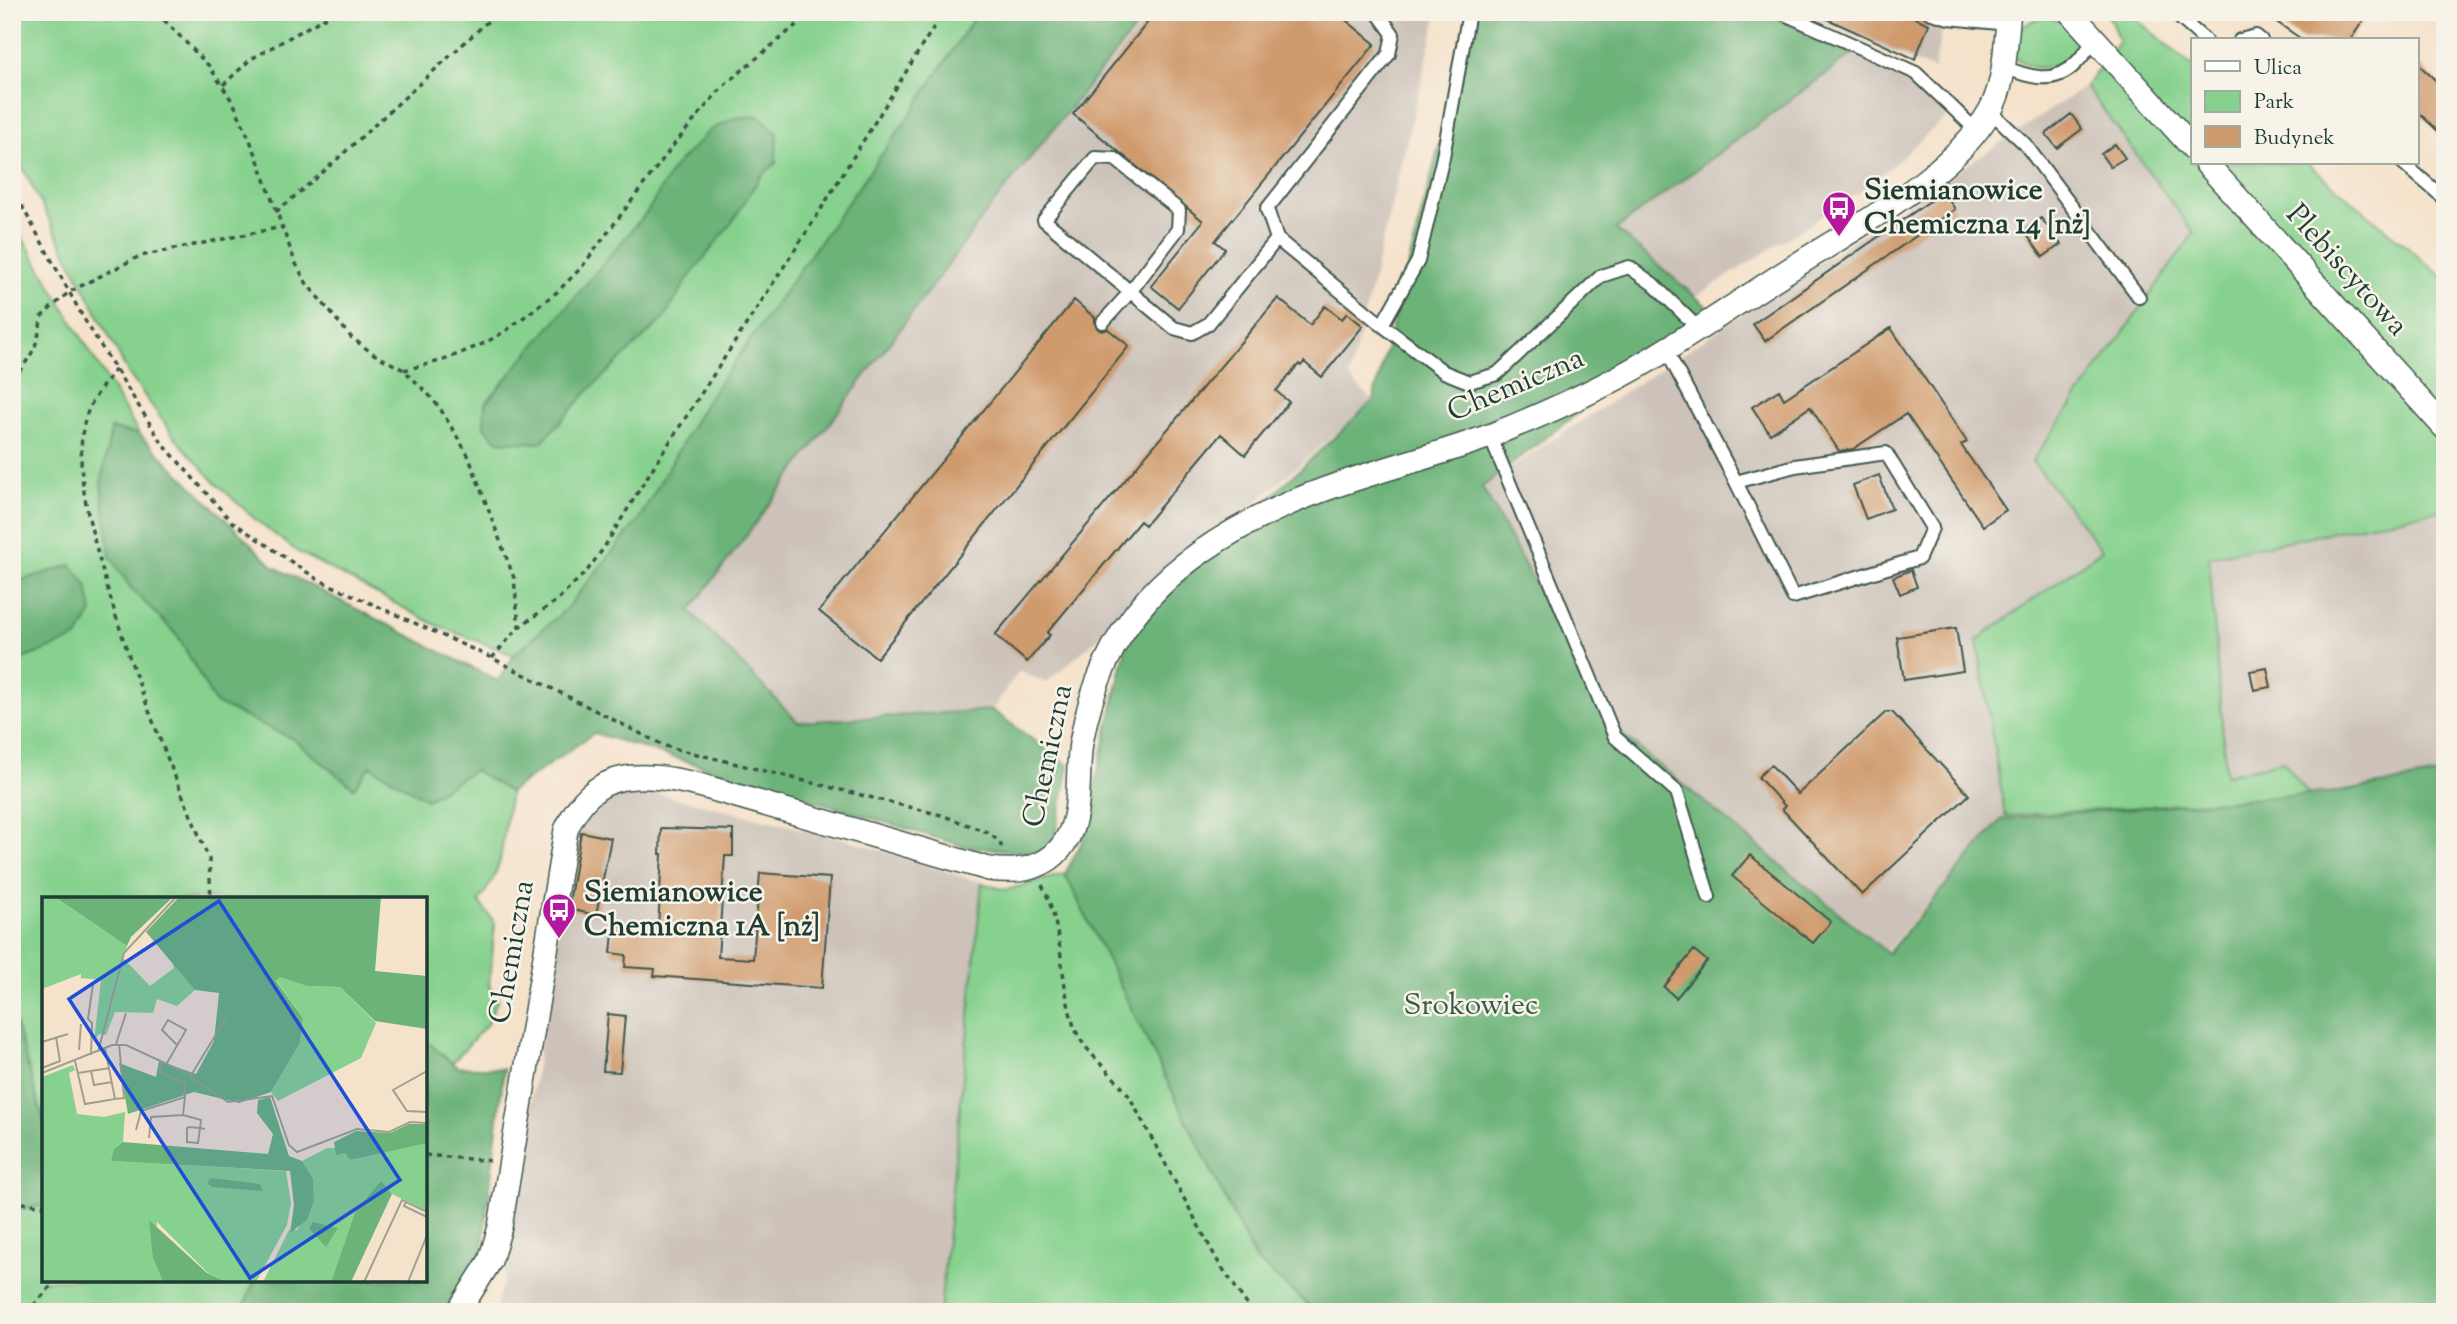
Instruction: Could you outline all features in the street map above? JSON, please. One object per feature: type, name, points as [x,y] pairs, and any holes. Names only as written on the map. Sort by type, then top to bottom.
[{"type":"street","points":[[2066,15],[2095,41],[2191,146]]},
{"type":"street","name":"Chemiczna","points":[[458,1312],[490,1261],[500,1227],[566,830],[572,816],[586,797],[617,780],[639,776],[665,778],[688,782],[989,869],[1007,872],[1033,868],[1055,854],[1065,844],[1070,832],[1075,814],[1079,755],[1086,716],[1098,679],[1120,634],[1144,601],[1174,571],[1215,541],[1254,519],[1293,502],[1348,481],[1490,436],[1569,402],[1666,350],[1883,209],[1944,166],[1990,111],[2003,66],[2008,18]]},
{"type":"street","name":"Plebiscytowa","points":[[2207,164],[2445,428]]},
{"type":"lane","points":[[1377,12],[1393,34],[1389,54],[1268,209],[1277,239],[1444,372],[1469,382],[1497,374],[1601,276],[1629,267],[1653,284],[1698,328]]},
{"type":"lane","points":[[1382,325],[1418,261],[1443,157],[1469,12]]},
{"type":"lane","points":[[1780,12],[1916,73],[1976,130]]},
{"type":"lane","points":[[1929,12],[1949,18],[2008,18]]},
{"type":"lane","points":[[2173,12],[2203,38]]},
{"type":"lane","points":[[2003,66],[2027,76],[2047,79],[2074,65],[2095,41]]},
{"type":"lane","points":[[1990,111],[2025,144],[2139,297]]},
{"type":"lane","points":[[1102,322],[1130,292],[1178,229],[1179,210],[1115,159],[1095,158],[1044,220],[1130,292],[1174,328],[1192,333],[1208,324],[1277,239]]},
{"type":"lane","points":[[2404,164],[2445,199]]},
{"type":"lane","points":[[1666,350],[1793,597],[1919,558],[1932,528],[1886,453],[1795,466],[1736,482]]},
{"type":"lane","points":[[1490,436],[1615,737],[1676,792],[1709,897]]},
{"type":"path","points":[[135,12],[163,19],[191,46],[223,85],[255,152],[295,262],[307,284],[351,337],[372,353],[404,370],[441,410],[468,455],[514,578],[519,627]]},
{"type":"path","points":[[163,19],[168,12]]},
{"type":"path","points":[[223,85],[251,59],[335,12]]},
{"type":"path","points":[[276,212],[498,12]]},
{"type":"path","points":[[404,370],[444,360],[485,343],[507,330],[556,292],[581,268],[672,147],[722,87],[812,12]]},
{"type":"path","points":[[492,658],[519,627],[556,601],[587,571],[603,549],[813,222],[943,12]]},
{"type":"path","points":[[12,188],[69,292],[162,443],[231,521],[317,579],[492,658],[664,746],[941,815],[987,832],[999,841],[1007,856],[1007,872]]},
{"type":"path","points":[[12,379],[23,368],[39,339],[41,317],[69,292],[140,256],[282,227]]},
{"type":"path","points":[[116,369],[90,402],[83,429],[82,466],[89,521],[118,628],[209,859],[211,897]]},
{"type":"path","points":[[1033,868],[1049,898],[1073,1024],[1084,1045],[1116,1078],[1129,1096],[1217,1260],[1252,1312]]},
{"type":"path","points":[[427,1155],[511,1162]]},
{"type":"path","points":[[12,1205],[26,1203],[42,1206]]},
{"type":"path","points":[[26,1312],[54,1282]]},
{"type":"shaded area","points":[[1148,12],[1438,12],[1349,378],[1373,401],[1046,683],[1019,671],[992,710],[798,722],[690,612],[996,200]]},
{"type":"shaded area","points":[[1800,12],[1945,12],[1934,70]]},
{"type":"shaded area","points":[[1854,53],[1916,79],[1946,117],[1869,186],[1695,297],[1616,229]]},
{"type":"shaded area","points":[[2086,86],[2194,233],[2032,461],[2102,549],[1977,640],[2005,816],[1887,950],[1614,728],[1482,487]]},
{"type":"shaded area","points":[[2445,509],[2445,774],[2309,795],[2283,761],[2226,775],[2209,557]]},
{"type":"shaded area","points":[[643,790],[848,840],[982,883],[940,1312],[494,1312],[503,1283],[567,873],[584,818],[602,792]]},
{"type":"green space","points":[[12,12],[978,12],[914,109],[704,405],[638,521],[566,609],[514,655],[436,625],[298,552],[257,521],[215,482],[177,440],[128,373],[12,147]]},
{"type":"green space","points":[[978,12],[1148,12],[996,200],[690,611],[798,722],[992,710],[1069,766],[1053,845],[1037,853],[963,846],[594,733],[510,792],[474,770],[427,799],[370,766],[354,788],[293,739],[215,703],[178,636],[130,587],[110,556],[101,484],[111,429],[139,434],[274,567],[498,681],[514,655],[566,609],[638,521],[704,405],[914,109]]},
{"type":"green space","name":"Srokowiec","points":[[1474,12],[1761,12],[1854,53],[1616,229],[1711,310],[1482,487],[1614,728],[1888,953],[2002,819],[2338,792],[2445,774],[2445,1312],[1317,1312],[1255,1259],[1065,874],[1082,842],[1128,639],[1183,579],[1373,401]]},
{"type":"green space","points":[[2107,12],[2128,12],[2191,65],[2191,164],[2308,164],[2445,279],[2445,509],[2209,557],[2226,775],[2283,761],[2309,795],[2005,816],[1977,640],[2102,550],[2032,461],[2194,233],[2086,86],[2119,41]]},
{"type":"green space","points":[[2047,17],[2061,22],[2079,37],[2078,44],[2069,57],[2056,65],[2040,68],[2028,66],[2014,57],[2019,34],[2031,21]]},
{"type":"green space","points":[[759,116],[777,133],[776,163],[760,177],[733,221],[687,280],[664,318],[589,390],[541,443],[498,441],[484,427],[485,404],[647,212],[674,167],[710,130],[735,118]]},
{"type":"green space","points":[[12,220],[139,434],[111,430],[130,587],[178,636],[215,703],[293,739],[354,787],[370,766],[427,799],[474,770],[510,792],[500,861],[479,902],[495,923],[489,985],[498,999],[487,1024],[452,1063],[427,1042],[427,897],[42,897],[42,1115],[12,1012]]},
{"type":"green space","points":[[71,565],[87,585],[92,612],[77,638],[12,663],[12,583]]},
{"type":"green space","points":[[1065,874],[1255,1259],[1317,1312],[940,1312],[982,883],[1006,890]]},
{"type":"green space","points":[[12,1012],[42,1115],[42,1206],[12,1209]]},
{"type":"green space","points":[[427,1042],[457,1067],[504,1069],[482,1252],[445,1312],[242,1312],[254,1282],[427,1282]]},
{"type":"green space","points":[[42,1206],[42,1282],[254,1282],[242,1312],[12,1312],[12,1210]]},
{"type":"building","points":[[1156,12],[1336,12],[1375,44],[1215,241],[1225,249],[1178,308],[1151,286],[1203,221],[1073,114]]},
{"type":"building","points":[[1812,12],[1902,12],[1929,24],[1915,59]]},
{"type":"building","points":[[2262,12],[2369,12],[2351,38],[2300,38]]},
{"type":"building","points":[[2418,64],[2445,89],[2445,138],[2418,112]]},
{"type":"building","points":[[2071,114],[2082,129],[2057,148],[2046,134]]},
{"type":"building","points":[[2115,144],[2125,158],[2110,167],[2101,154]]},
{"type":"building","points":[[1943,192],[1955,209],[1765,341],[1753,324]]},
{"type":"building","points":[[2041,218],[2061,244],[2043,257],[2024,231]]},
{"type":"building","points":[[1278,298],[1310,325],[1325,306],[1342,319],[1347,313],[1363,326],[1322,377],[1304,362],[1301,366],[1299,364],[1276,391],[1289,402],[1245,455],[1221,434],[1145,525],[1140,521],[1047,633],[1050,635],[1027,662],[995,635]]},
{"type":"building","points":[[1074,300],[1095,318],[1098,329],[1108,329],[1129,346],[877,658],[819,611]]},
{"type":"building","points":[[1891,328],[1967,442],[1961,445],[2006,510],[1983,526],[1906,414],[1853,449],[1839,451],[1810,407],[1770,434],[1752,407],[1779,390],[1784,399]]},
{"type":"building","points":[[1879,475],[1892,509],[1866,519],[1853,485]]},
{"type":"building","points":[[1911,570],[1917,587],[1900,594],[1893,577]]},
{"type":"building","points":[[1956,628],[1963,671],[1904,680],[1897,637]]},
{"type":"building","points":[[2267,668],[2271,687],[2254,690],[2250,671]]},
{"type":"building","points":[[1886,712],[1892,712],[1969,795],[1862,895],[1782,809],[1785,806],[1758,777],[1771,765],[1798,794]]},
{"type":"building","points":[[661,828],[733,830],[733,856],[725,856],[718,957],[753,959],[760,873],[830,878],[822,988],[654,976],[655,969],[625,967],[626,955],[611,953],[614,924],[658,929]]},
{"type":"building","points":[[581,832],[611,838],[596,915],[568,909]]},
{"type":"building","points":[[1750,855],[1831,922],[1813,943],[1732,876]]},
{"type":"building","points":[[1694,950],[1707,961],[1676,998],[1664,987]]},
{"type":"building","points":[[608,1014],[625,1016],[620,1072],[603,1071]]},
{"type":"place","name":"Siemianowice Chemiczna 14 [nż]","points":[[1839,238]]},
{"type":"place","name":"Siemianowice Chemiczna 1A [nż]","points":[[559,940]]}]
